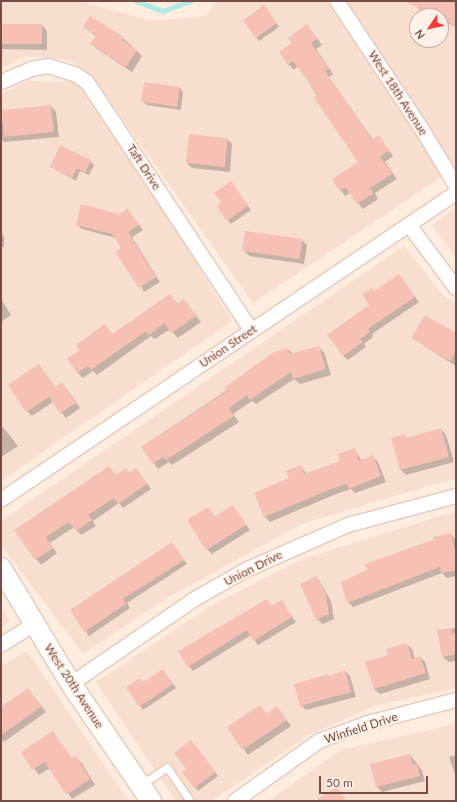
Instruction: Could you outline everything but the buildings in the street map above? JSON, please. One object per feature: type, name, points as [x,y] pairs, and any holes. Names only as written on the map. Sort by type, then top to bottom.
[{"type":"street","name":"West 18th Avenue","points":[[337,1],[423,131],[456,186]]},
{"type":"street","name":"Taft Drive","points":[[1,82],[31,69],[48,66],[75,74],[87,82],[250,330]]},
{"type":"street","name":"Union Street","points":[[1,500],[250,330],[456,193]]},
{"type":"street","points":[[409,225],[456,288]]},
{"type":"street","name":"Union Drive","points":[[71,684],[193,600],[246,570],[348,526],[456,496]]},
{"type":"street","name":"West 20th Avenue","points":[[1,568],[71,684],[152,801]]},
{"type":"street","points":[[1,645],[34,624]]},
{"type":"street","name":"Winfield Drive","points":[[235,801],[319,741],[368,723],[456,700]]},
{"type":"lane","points":[[140,785],[167,767],[190,801]]},
{"type":"shaded area","points":[[1,1],[80,1],[152,21],[206,16],[216,1],[456,1],[456,167],[253,303],[99,86],[70,60],[25,56],[1,68]]},
{"type":"shaded area","points":[[27,81],[78,82],[115,132],[232,321],[1,481],[1,94]]},
{"type":"shaded area","points":[[456,208],[456,258],[432,225]]},
{"type":"shaded area","points":[[404,246],[444,296],[456,303],[456,480],[441,482],[301,524],[169,597],[83,654],[1,545],[1,521]]},
{"type":"shaded area","points":[[456,511],[456,688],[374,706],[309,735],[212,801],[176,801],[96,682],[212,605],[300,560]]},
{"type":"shaded area","points":[[1,608],[10,621],[1,627]]},
{"type":"shaded area","points":[[27,651],[129,801],[1,801],[1,666]]},
{"type":"shaded area","points":[[456,724],[456,801],[268,801],[341,750]]},
{"type":"waterway","points":[[136,1],[163,11],[190,1]]}]
